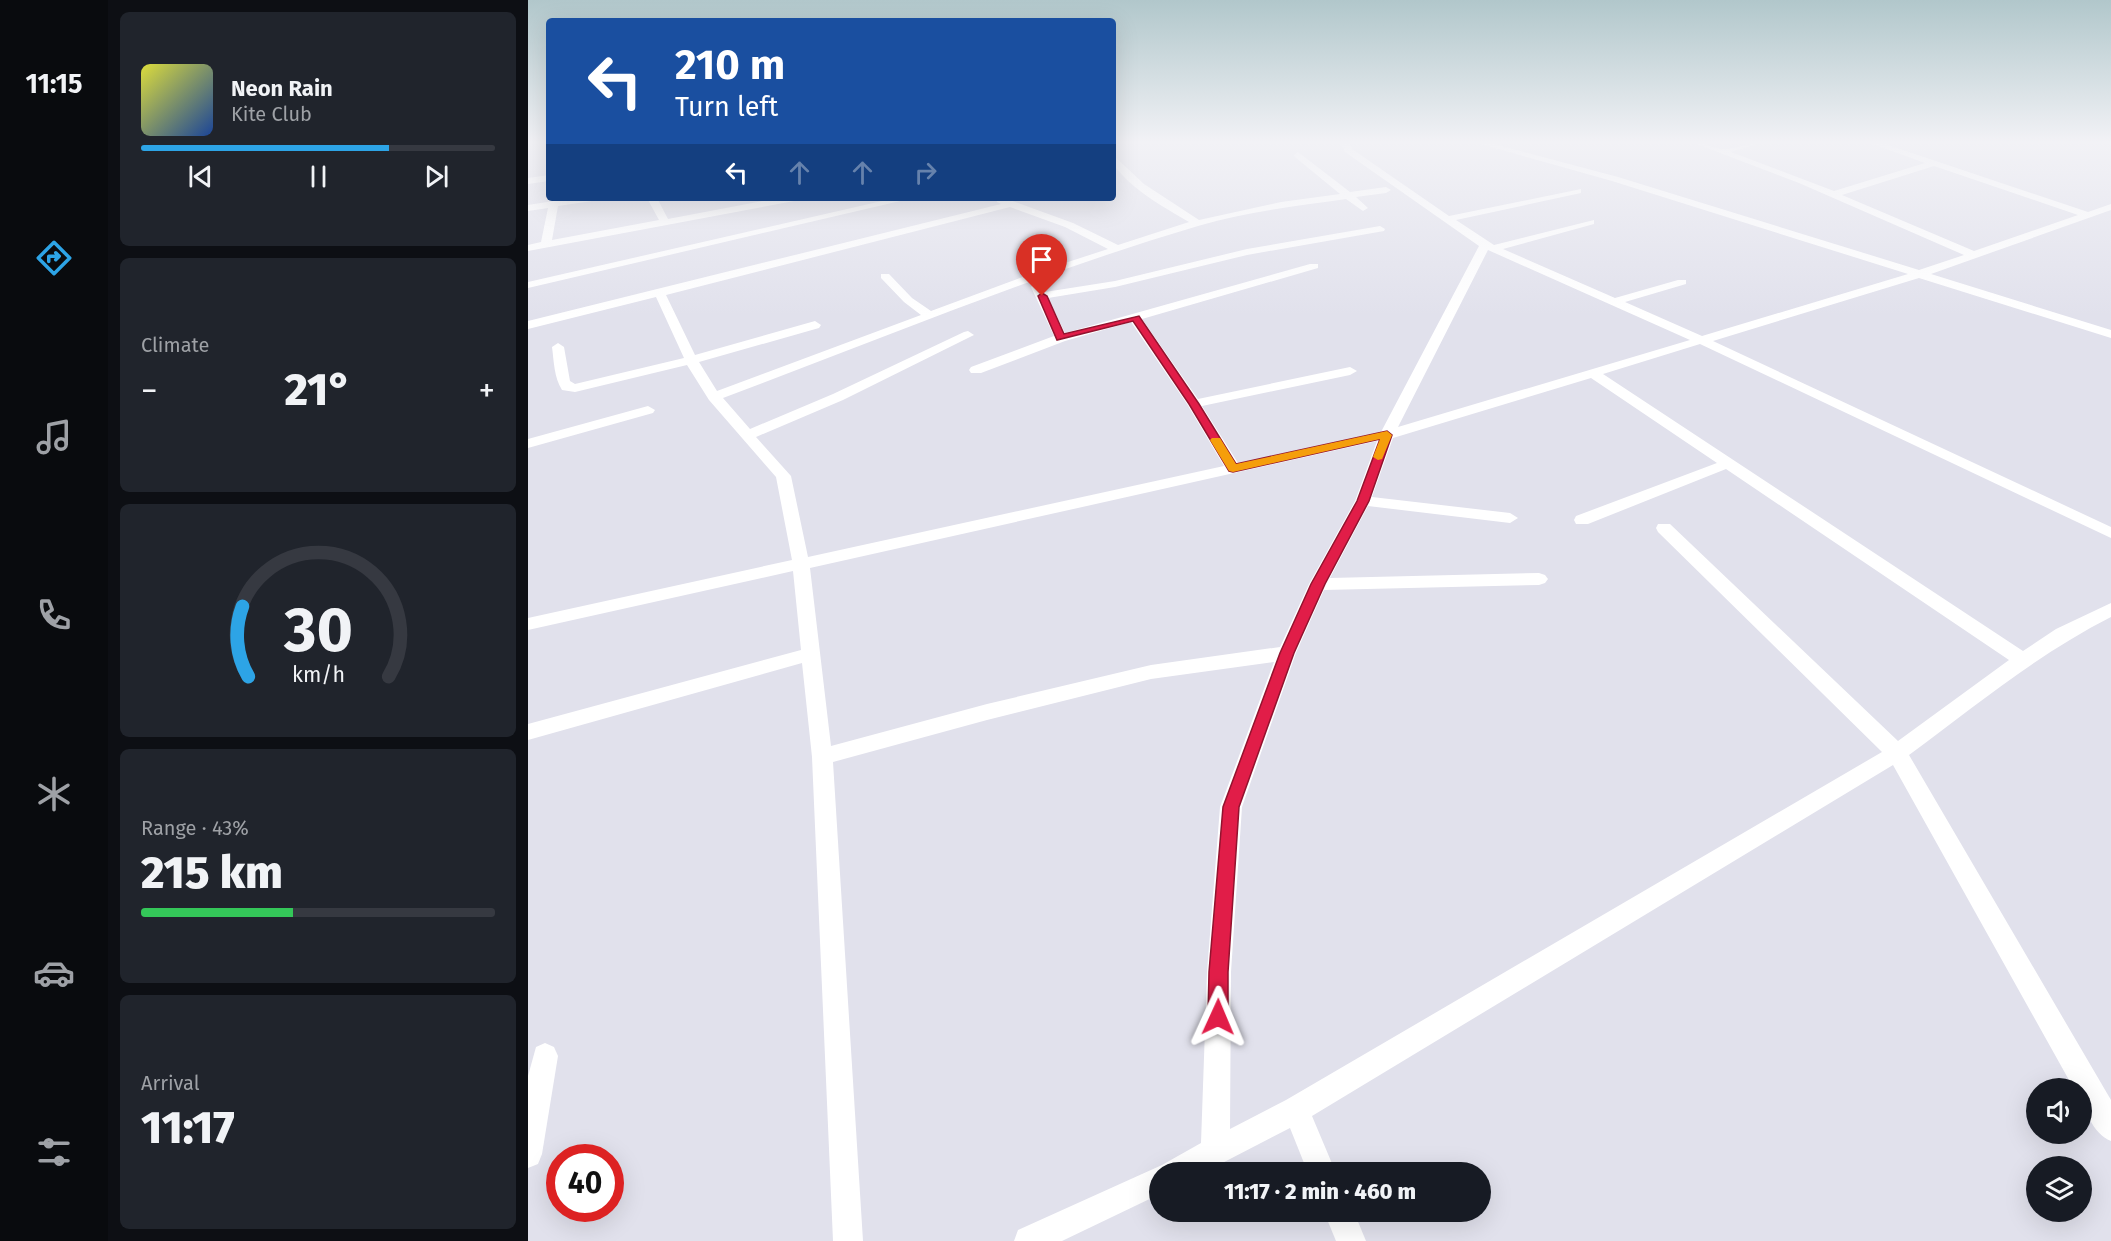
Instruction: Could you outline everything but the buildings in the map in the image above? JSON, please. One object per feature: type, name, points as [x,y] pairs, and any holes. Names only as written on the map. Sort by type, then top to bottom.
[{"type":"street","points":[[528,208],[575,201]]},
{"type":"street","points":[[654,201],[665,223]]},
{"type":"street","points":[[857,201],[877,220]]},
{"type":"street","points":[[528,248],[546,245],[632,245],[866,208],[895,201]]},
{"type":"street","points":[[1004,201],[1069,225],[1117,249]]},
{"type":"street","points":[[1161,201],[1197,223]]},
{"type":"street","points":[[714,397],[929,315],[1117,249],[1197,223],[1308,201]]},
{"type":"street","points":[[1355,201],[1363,207]]},
{"type":"street","points":[[1422,201],[1489,247],[1701,340],[2111,533]]},
{"type":"street","points":[[1448,219],[1529,201]]},
{"type":"street","points":[[1685,201],[2111,334]]},
{"type":"street","points":[[1845,201],[1974,255]]},
{"type":"street","points":[[2045,201],[2086,215]]},
{"type":"street","points":[[528,285],[632,245],[665,223],[758,202]]},
{"type":"street","points":[[528,325],[1011,204]]},
{"type":"street","points":[[546,245],[553,205]]},
{"type":"street","points":[[528,624],[1387,435],[1920,274],[2111,207]]},
{"type":"street","points":[[1215,1153],[1219,972],[1231,807],[1287,653],[1318,584],[1363,501],[1387,435],[1489,247],[1590,222]]},
{"type":"street","points":[[1042,296],[1115,284],[1247,252],[1380,229]]},
{"type":"street","points":[[976,370],[1060,338],[1314,266]]},
{"type":"street","points":[[885,276],[908,300],[929,315]]},
{"type":"street","points":[[1032,278],[1060,338]]},
{"type":"street","points":[[1616,301],[1682,282]]},
{"type":"street","points":[[658,292],[691,360],[714,397],[783,476],[801,564],[822,757],[848,1241]]},
{"type":"street","points":[[1136,318],[1194,404],[1233,468]]},
{"type":"street","points":[[558,347],[563,381],[567,387],[575,388],[691,360],[816,325]]},
{"type":"street","points":[[748,435],[838,397],[968,335]]},
{"type":"street","points":[[1194,404],[1350,371]]},
{"type":"street","points":[[1594,374],[2023,660]]},
{"type":"street","points":[[528,444],[648,410]]},
{"type":"street","points":[[1582,520],[1729,463]]},
{"type":"street","points":[[1363,501],[1510,518]]},
{"type":"street","points":[[1664,528],[1897,753],[2111,1127]]},
{"type":"street","points":[[1318,584],[1539,579]]},
{"type":"street","points":[[1196,1162],[1296,1110],[1897,753],[2023,660],[2062,634],[2111,609]]},
{"type":"street","points":[[822,757],[987,712],[1151,672],[1287,653]]},
{"type":"street","points":[[528,732],[810,654]]},
{"type":"street","points":[[528,1154],[545,1056]]},
{"type":"street","points":[[1296,1110],[1317,1162]]},
{"type":"street","points":[[1029,1241],[1149,1184]]},
{"type":"street","points":[[1343,1222],[1351,1241]]},
{"type":"slow traffic","points":[[1216,440],[1233,468],[1387,435],[1378,457]]},
{"type":"route","points":[[1042,296],[1060,338],[1136,318],[1194,404],[1233,468],[1387,435],[1363,501],[1318,584],[1287,653],[1231,807],[1218,1017]]}]
